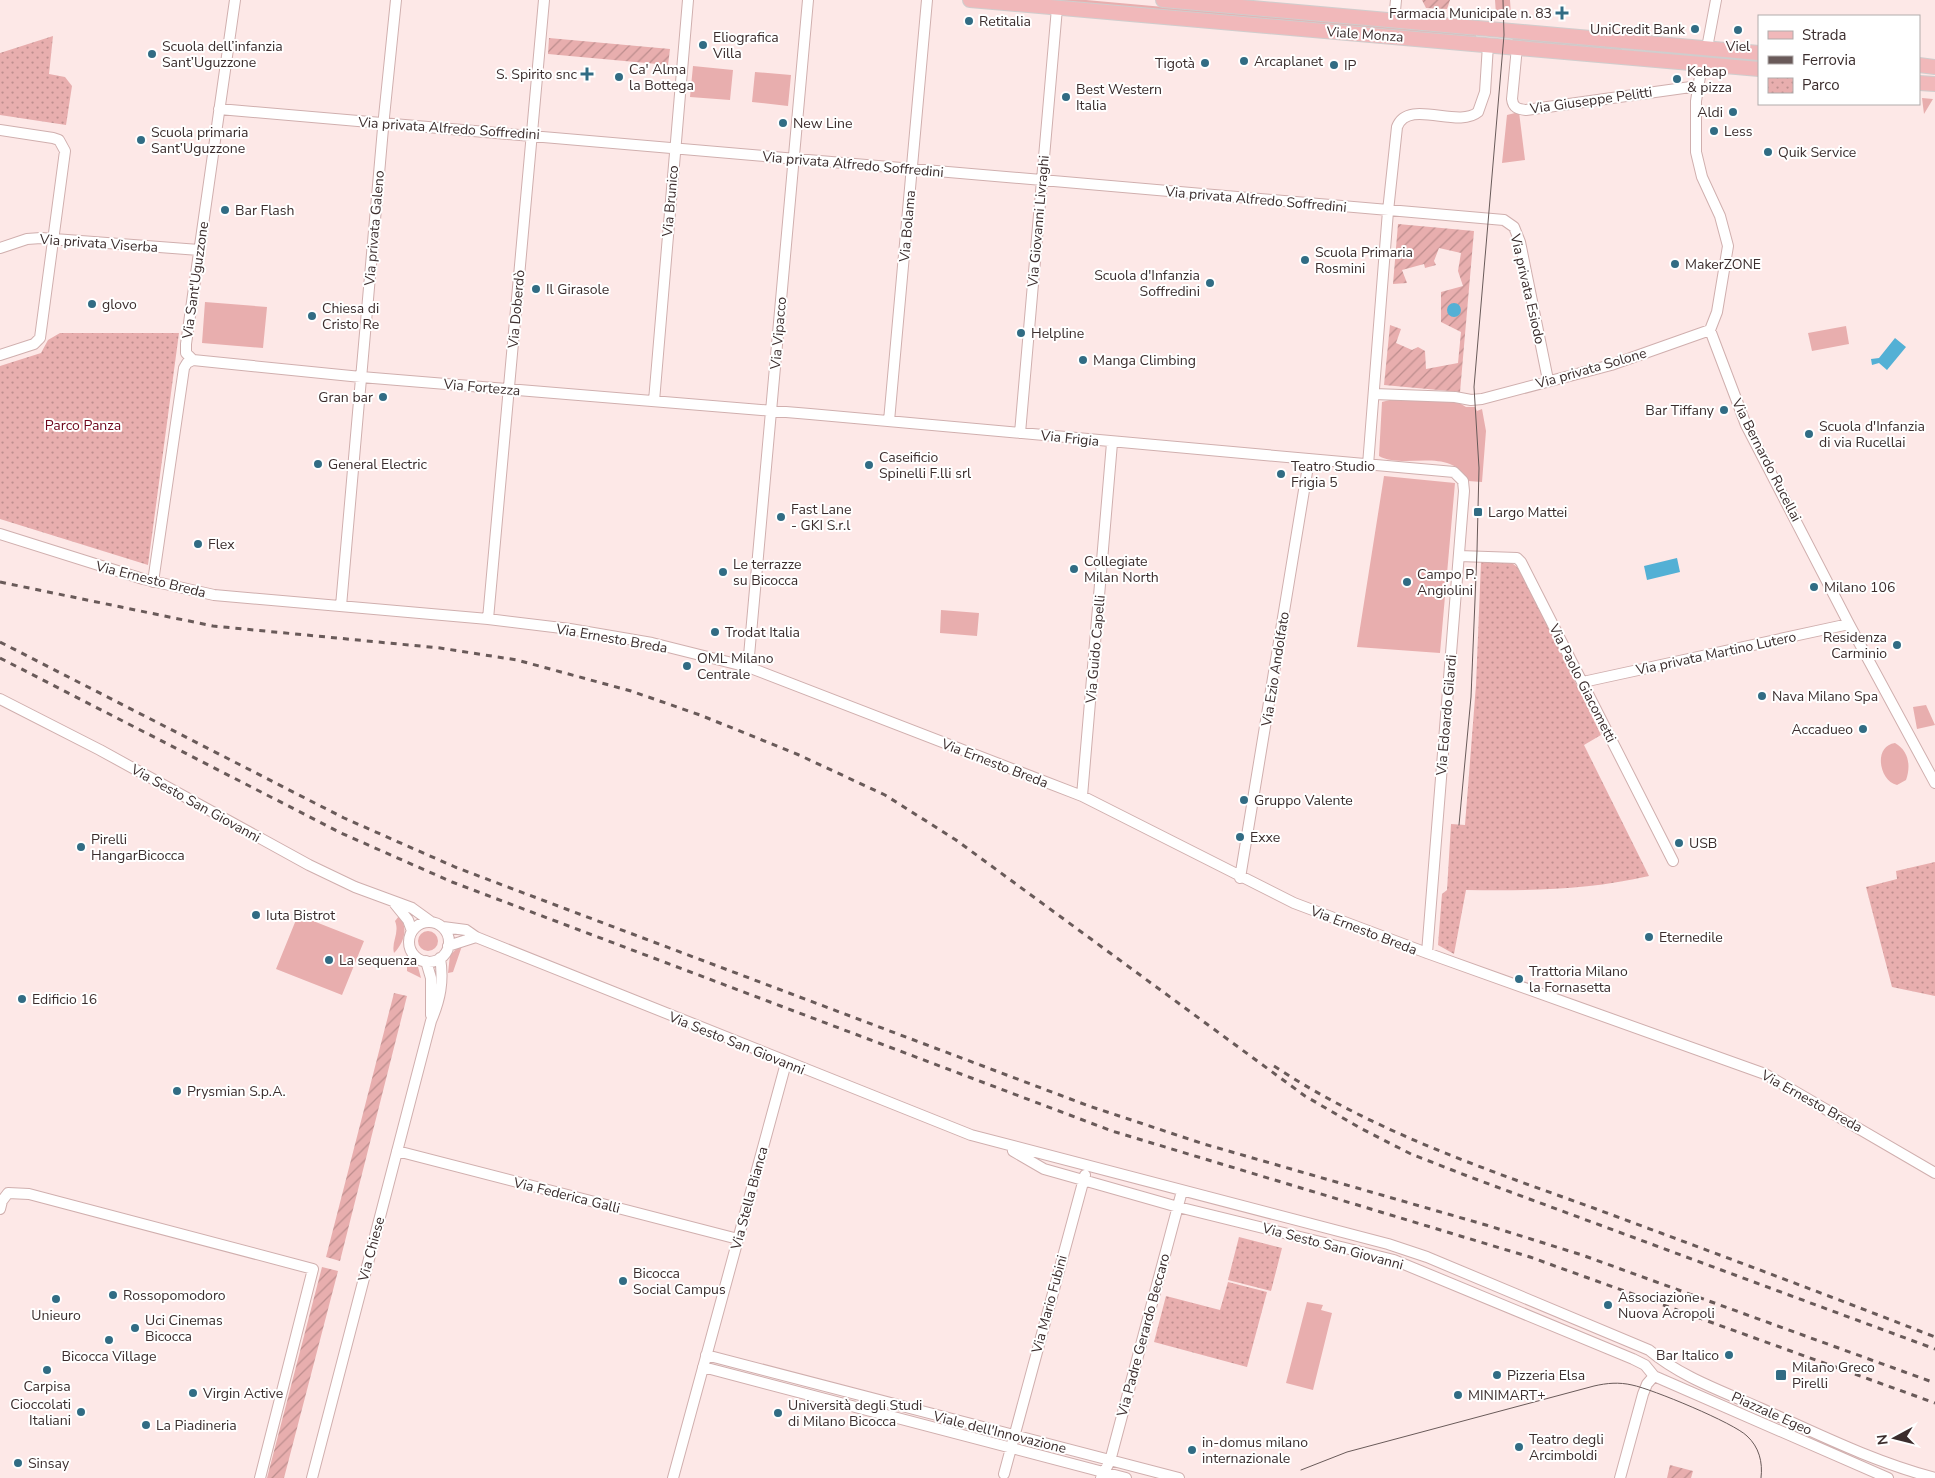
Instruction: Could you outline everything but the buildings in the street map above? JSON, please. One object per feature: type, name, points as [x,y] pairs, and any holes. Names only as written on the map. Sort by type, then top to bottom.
[{"type":"main road","name":"Viale Monza","points":[[970,0],[1758,69]]},
{"type":"main road","name":"Viale Monza","points":[[1163,0],[1758,53]]},
{"type":"main road","points":[[1488,45],[1489,28]]},
{"type":"main road","points":[[1702,64],[1707,48]]},
{"type":"main road","points":[[1920,65],[1935,67]]},
{"type":"main road","points":[[1920,83],[1935,84]]},
{"type":"street","name":"Via Sant'Uguzzone","points":[[153,582],[184,368],[187,362],[193,360],[186,353],[186,344],[235,0]]},
{"type":"street","name":"Via privata Galeno","points":[[341,606],[383,124],[396,0]]},
{"type":"street","name":"Via Doberdò","points":[[488,619],[544,0]]},
{"type":"street","name":"Via Brunico","points":[[654,401],[688,0]]},
{"type":"street","name":"Via Vipacco","points":[[748,667],[808,0]]},
{"type":"street","name":"Via Bolama","points":[[889,421],[927,0]]},
{"type":"street","points":[[1394,21],[1396,0]]},
{"type":"street","points":[[1707,48],[1716,0]]},
{"type":"street","name":"Via Giovanni Livraghi","points":[[1020,433],[1057,8]]},
{"type":"street","points":[[1368,465],[1388,211],[1397,127],[1402,119],[1411,115],[1428,114],[1462,118],[1476,114],[1480,109],[1484,92],[1488,45]]},
{"type":"street","name":"Via Giuseppe Pelitti","points":[[1517,47],[1512,101],[1518,108],[1529,109],[1698,86]]},
{"type":"street","points":[[1702,64],[1698,86],[1695,133],[1697,157],[1702,177],[1720,216],[1728,246],[1718,304],[1710,330]]},
{"type":"street","name":"Via privata Alfredo Soffredini","points":[[219,109],[1486,219]]},
{"type":"street","points":[[0,130],[53,138],[64,145],[65,151],[40,338],[34,344],[0,355]]},
{"type":"street","name":"Via privata Esiodo","points":[[1486,219],[1508,222],[1518,234],[1548,380]]},
{"type":"street","name":"Via privata Viserba","points":[[0,248],[27,239],[199,250]]},
{"type":"street","name":"Via privata Solone","points":[[1374,394],[1470,400],[1611,365],[1710,330]]},
{"type":"street","name":"Via Bernardo Rucellai","points":[[1710,330],[1739,409],[1849,624],[1935,783]]},
{"type":"street","name":"Via Fortezza","points":[[193,360],[361,377],[771,410]]},
{"type":"street","name":"Via Frigia","points":[[771,410],[1452,472],[1460,476]]},
{"type":"street","name":"Via Guido Capelli","points":[[1082,796],[1112,442]]},
{"type":"street","name":"Via Ezio Andolfato","points":[[1240,878],[1309,460]]},
{"type":"street","name":"Via Edoardo Gilardi","points":[[1427,954],[1464,488],[1460,476]]},
{"type":"street","name":"Via Ernesto Breda","points":[[0,534],[153,582],[214,595],[488,619],[570,629],[647,642],[748,667],[1082,796],[1240,878],[1295,903],[1427,954],[1765,1074],[1935,1173]]},
{"type":"street","name":"Via Paolo Giacometti","points":[[1458,556],[1512,558],[1521,562],[1673,861]]},
{"type":"street","name":"Via privata Martino Lutero","points":[[1582,682],[1849,624]]},
{"type":"street","name":"Via Sesto San Giovanni","points":[[0,699],[100,750],[300,861],[394,903],[416,910],[430,921],[443,927],[466,930],[476,937],[786,1063],[971,1136],[1100,1171],[1388,1244],[1427,1257],[1649,1350]]},
{"type":"street","name":"Via Sesto San Giovanni","points":[[394,903],[408,920],[412,930]]},
{"type":"street","points":[[430,921],[419,924],[412,930],[409,940],[410,950],[417,958],[426,962],[440,958],[448,946],[448,936],[443,927]]},
{"type":"street","points":[[448,946],[476,937]]},
{"type":"street","name":"Via Chiese","points":[[312,1478],[431,1021],[441,990],[440,958]]},
{"type":"street","name":"Via Chiese","points":[[426,962],[431,978],[431,1021]]},
{"type":"street","name":"Via Stella Bianca","points":[[673,1478],[786,1063]]},
{"type":"street","name":"Via Sesto San Giovanni","points":[[1000,1144],[1044,1169],[1178,1206],[1394,1260],[1633,1359],[1645,1365],[1654,1376]]},
{"type":"street","name":"Via Federica Galli","points":[[397,1151],[738,1239]]},
{"type":"street","points":[[1083,1180],[1086,1172],[1100,1171]]},
{"type":"street","name":"Via Mario Fubini","points":[[1004,1474],[1083,1180]]},
{"type":"street","name":"Via Padre Gerardo Beccaro","points":[[1101,1476],[1110,1461],[1182,1191]]},
{"type":"street","points":[[0,1209],[2,1201],[8,1193],[28,1194],[313,1269],[260,1478]]},
{"type":"street","name":"Piazzale Egeo","points":[[1649,1350],[1671,1368],[1899,1473],[1935,1478]]},
{"type":"street","name":"Viale dell'Innovazione","points":[[706,1354],[1179,1478]]},
{"type":"street","name":"Viale dell'Innovazione","points":[[703,1367],[1010,1449],[1101,1476],[1126,1478]]},
{"type":"street","points":[[1620,1478],[1643,1394],[1647,1384],[1654,1376]]},
{"type":"street","name":"Piazzale Egeo","points":[[1654,1376],[1888,1478]]},
{"type":"green space","points":[[1037,0],[1086,0],[1476,35],[1476,38]]},
{"type":"green space","points":[[1422,0],[1450,0],[1447,9],[1426,8]]},
{"type":"green space","points":[[1495,0],[1510,0],[1511,15],[1496,14]]},
{"type":"green space","points":[[53,36],[49,74],[65,77],[72,86],[66,125],[0,115],[0,53]]},
{"type":"green space","points":[[549,38],[670,49],[668,65],[548,54]]},
{"type":"green space","points":[[1513,38],[1621,47],[1622,50],[1512,41]]},
{"type":"green space","points":[[693,66],[733,70],[730,100],[690,97]]},
{"type":"green space","points":[[755,72],[791,75],[788,106],[752,102]]},
{"type":"green space","points":[[1922,98],[1933,99],[1924,114]]},
{"type":"green space","points":[[1519,112],[1525,160],[1502,163],[1507,115]]},
{"type":"green space","points":[[1398,224],[1474,231],[1460,392],[1384,385],[1390,325],[1401,329],[1396,343],[1412,350],[1418,347],[1425,351],[1426,369],[1458,363],[1461,332],[1441,322],[1441,292],[1463,286],[1458,271],[1461,253],[1439,248],[1434,261],[1436,265],[1425,268],[1424,264],[1402,270],[1407,283],[1393,284]]},
{"type":"green space","points":[[205,302],[267,307],[263,348],[202,343]]},
{"type":"green space","points":[[1846,326],[1849,344],[1812,351],[1808,333]]},
{"type":"green space","name":"Parco Panza","points":[[60,333],[179,333],[148,565],[0,519],[0,366],[41,353],[48,340]]},
{"type":"green space","points":[[1405,396],[1456,401],[1466,407],[1475,407],[1477,411],[1482,409],[1486,431],[1482,482],[1468,481],[1460,470],[1450,464],[1439,461],[1389,460],[1379,456],[1382,402]]},
{"type":"green space","name":"Campo P. Angiolini","points":[[1384,476],[1455,483],[1440,653],[1357,647]]},
{"type":"green space","points":[[1509,561],[1520,569],[1601,735],[1584,745],[1649,876],[1626,881],[1558,889],[1466,890],[1454,954],[1438,945],[1442,894],[1447,890],[1451,824],[1465,825],[1476,685],[1481,562]]},
{"type":"green space","points":[[941,610],[979,613],[977,636],[940,633]]},
{"type":"green space","points":[[1926,705],[1935,725],[1917,729],[1913,707]]},
{"type":"green space","points":[[1895,743],[1900,746],[1908,759],[1906,780],[1897,785],[1886,777],[1881,764],[1884,750]]},
{"type":"green space","points":[[1935,862],[1935,996],[1892,987],[1866,887],[1897,879],[1896,871]]},
{"type":"green space","points":[[298,915],[364,941],[342,995],[276,969]]},
{"type":"green space","points":[[399,916],[404,925],[404,935],[403,940],[394,953],[393,949],[397,930],[395,921]]},
{"type":"green space","points":[[428,931],[435,934],[438,941],[435,948],[428,951],[421,948],[418,941],[421,934]]},
{"type":"green space","points":[[463,943],[453,972],[448,973],[450,955]]},
{"type":"green space","points":[[411,964],[418,967],[421,978],[407,971],[407,967]]},
{"type":"green space","points":[[394,993],[407,996],[340,1261],[326,1257]]},
{"type":"green space","points":[[1239,1237],[1282,1248],[1271,1291],[1228,1280]]},
{"type":"green space","points":[[322,1267],[338,1271],[284,1478],[267,1478]]},
{"type":"green space","points":[[1228,1282],[1267,1292],[1247,1367],[1154,1342],[1166,1296],[1220,1310]]},
{"type":"green space","points":[[1307,1302],[1323,1305],[1321,1310],[1332,1313],[1313,1390],[1286,1383]]},
{"type":"green space","points":[[1670,1465],[1693,1471],[1691,1478],[1667,1478]]},
{"type":"water","points":[[1454,303],[1459,305],[1461,310],[1459,315],[1454,317],[1449,315],[1447,310],[1449,305]]},
{"type":"water","points":[[1895,338],[1906,347],[1887,370],[1879,363],[1872,365],[1871,359],[1879,358]]},
{"type":"water","points":[[1677,558],[1680,572],[1647,580],[1644,566]]},
{"type":"tram line","points":[[1459,825],[1471,697],[1477,551],[1479,468],[1474,387],[1504,35],[1503,0]]},
{"type":"tram line","points":[[1301,1470],[1347,1452],[1594,1386],[1618,1383],[1642,1388],[1674,1399],[1739,1430],[1755,1445],[1761,1461],[1761,1478]]},
{"type":"railway","points":[[0,582],[213,626],[440,648],[517,660],[631,691],[700,715],[799,755],[885,795],[956,840],[1305,1096],[1362,1129],[1411,1154],[1470,1177],[1935,1349]]},
{"type":"railway","points":[[0,642],[344,818],[455,867],[1089,1106],[1204,1144],[1486,1225],[1582,1255],[1935,1383]]},
{"type":"railway","points":[[0,658],[341,833],[452,882],[1112,1131],[1530,1257],[1935,1403]]},
{"type":"railway","points":[[1274,1066],[1311,1089],[1349,1109],[1426,1145],[1935,1337]]},
{"type":"place","name":"Farmacia Municipale n. 83","points":[[1562,13]]},
{"type":"place","name":"Retitalia","points":[[969,21]]},
{"type":"place","name":"UniCredit Bank","points":[[1695,29]]},
{"type":"place","name":"Viel","points":[[1738,30]]},
{"type":"place","name":"Eliografica Villa","points":[[703,45]]},
{"type":"place","name":"Scuola dell’infanzia Sant’Uguzzone","points":[[152,54]]},
{"type":"place","name":"Arcaplanet","points":[[1244,61]]},
{"type":"place","name":"Tigotà","points":[[1205,63]]},
{"type":"place","name":"IP","points":[[1334,65]]},
{"type":"place","name":"S. Spirito snc","points":[[587,74]]},
{"type":"place","name":"Ca' Alma la Bottega","points":[[619,77]]},
{"type":"place","name":"Kebap & pizza","points":[[1677,79]]},
{"type":"place","name":"Best Western Italia","points":[[1066,97]]},
{"type":"place","name":"Aldi","points":[[1733,112]]},
{"type":"place","name":"New Line","points":[[783,123]]},
{"type":"place","name":"Less","points":[[1714,131]]},
{"type":"place","name":"Scuola primaria Sant’Uguzzone","points":[[141,140]]},
{"type":"place","name":"Quik Service","points":[[1768,152]]},
{"type":"place","name":"Bar Flash","points":[[225,210]]},
{"type":"place","name":"Scuola Primaria Rosmini","points":[[1305,260]]},
{"type":"place","name":"MakerZONE","points":[[1675,264]]},
{"type":"place","name":"Scuola d'Infanzia Soffredini","points":[[1210,283]]},
{"type":"place","name":"Il Girasole","points":[[536,289]]},
{"type":"place","name":"glovo","points":[[92,304]]},
{"type":"place","name":"Chiesa di Cristo Re","points":[[312,316]]},
{"type":"place","name":"Helpline","points":[[1021,333]]},
{"type":"place","name":"Manga Climbing","points":[[1083,360]]},
{"type":"place","name":"Gran bar","points":[[383,397]]},
{"type":"place","name":"Bar Tiffany","points":[[1724,410]]},
{"type":"place","name":"Scuola d'Infanzia di via Rucellai","points":[[1809,434]]},
{"type":"place","name":"General Electric","points":[[318,464]]},
{"type":"place","name":"Caseificio Spinelli F.lli srl","points":[[869,465]]},
{"type":"place","name":"Teatro Studio Frigia 5","points":[[1281,474]]},
{"type":"place","name":"Largo Mattei","points":[[1478,512]]},
{"type":"place","name":"Fast Lane - GKI S.r.l","points":[[781,517]]},
{"type":"place","name":"Flex","points":[[198,544]]},
{"type":"place","name":"Collegiate Milan North","points":[[1074,569]]},
{"type":"place","name":"Le terrazze su Bicocca","points":[[723,572]]},
{"type":"place","name":"Campo P. Angiolini","points":[[1407,582]]},
{"type":"place","name":"Milano 106","points":[[1814,587]]},
{"type":"place","name":"Trodat Italia","points":[[715,632]]},
{"type":"place","name":"Residenza Carminio","points":[[1897,645]]},
{"type":"place","name":"OML Milano Centrale","points":[[687,666]]},
{"type":"place","name":"Nava Milano Spa","points":[[1762,696]]},
{"type":"place","name":"Accadueo","points":[[1863,729]]},
{"type":"place","name":"Gruppo Valente","points":[[1244,800]]},
{"type":"place","name":"Exxe","points":[[1240,837]]},
{"type":"place","name":"USB","points":[[1679,843]]},
{"type":"place","name":"Pirelli HangarBicocca","points":[[81,847]]},
{"type":"place","name":"Iuta Bistrot","points":[[256,915]]},
{"type":"place","name":"Eternedile","points":[[1649,937]]},
{"type":"place","name":"La sequenza","points":[[329,960]]},
{"type":"place","name":"Trattoria Milano la Fornasetta","points":[[1519,979]]},
{"type":"place","name":"Edificio 16","points":[[22,999]]},
{"type":"place","name":"Prysmian S.p.A.","points":[[177,1091]]},
{"type":"place","name":"Bicocca Social Campus","points":[[623,1281]]},
{"type":"place","name":"Rossopomodoro","points":[[113,1295]]},
{"type":"place","name":"Unieuro","points":[[56,1299]]},
{"type":"place","name":"Associazione Nuova Acropoli","points":[[1608,1305]]},
{"type":"place","name":"Uci Cinemas Bicocca","points":[[135,1328]]},
{"type":"place","name":"Bicocca Village","points":[[109,1340]]},
{"type":"place","name":"Bar Italico","points":[[1729,1355]]},
{"type":"place","name":"Carpisa","points":[[47,1370]]},
{"type":"place","name":"Pizzeria Elsa","points":[[1497,1375]]},
{"type":"place","name":"Milano Greco Pirelli","points":[[1781,1375]]},
{"type":"place","name":"Virgin Active","points":[[193,1393]]},
{"type":"place","name":"MINIMART+","points":[[1458,1395]]},
{"type":"place","name":"Cioccolati Italiani","points":[[81,1412]]},
{"type":"place","name":"Università degli Studi di Milano Bicocca","points":[[778,1413]]},
{"type":"place","name":"La Piadineria","points":[[146,1425]]},
{"type":"place","name":"Teatro degli Arcimboldi","points":[[1519,1447]]},
{"type":"place","name":"in-domus milano internazionale","points":[[1192,1450]]},
{"type":"place","name":"Sinsay","points":[[18,1463]]}]
